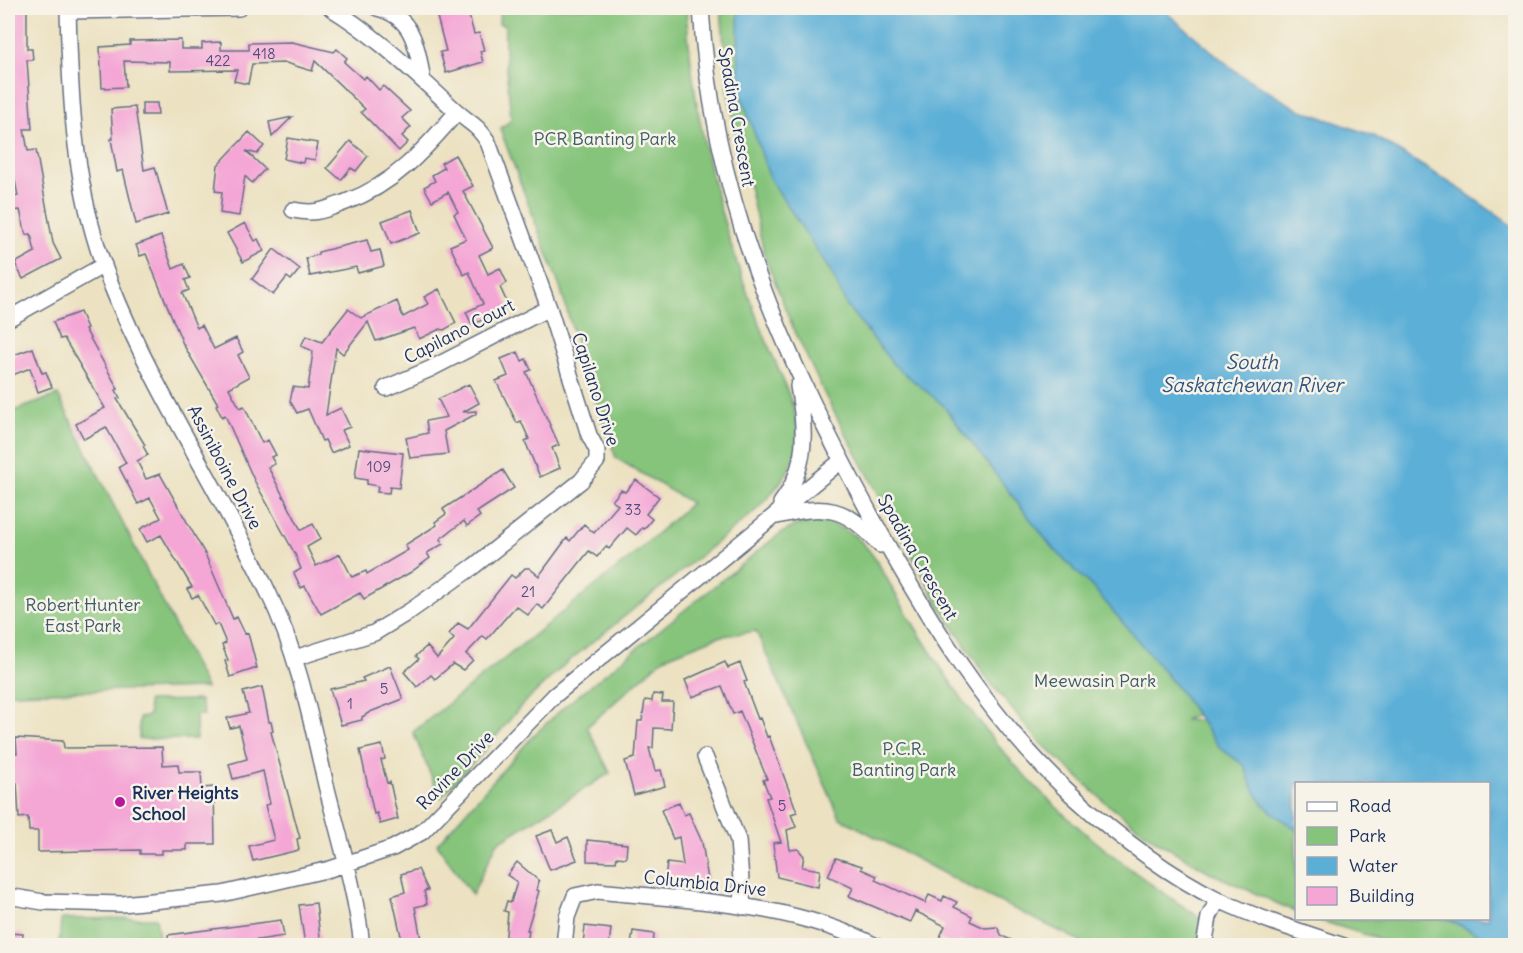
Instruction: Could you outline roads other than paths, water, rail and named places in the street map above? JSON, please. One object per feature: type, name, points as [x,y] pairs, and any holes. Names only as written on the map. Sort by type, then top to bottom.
[{"type":"street","points":[[68,9],[239,8]]},
{"type":"street","name":"Capilano Drive","points":[[295,658],[374,633],[410,611],[474,566],[590,471],[597,461],[597,450],[589,435],[549,308],[488,141],[478,125],[457,112],[422,76],[331,8]]},
{"type":"street","points":[[377,8],[390,11],[406,23],[418,46],[422,76]]},
{"type":"street","name":"Spadina Crescent","points":[[701,8],[716,127],[728,183],[756,276],[796,371],[926,614],[1012,733],[1065,787],[1140,849],[1218,899],[1291,929],[1344,945]]},
{"type":"street","name":"Assiniboine Drive","points":[[68,9],[69,82],[76,158],[89,215],[104,265],[147,363],[270,594],[295,658],[346,865],[362,945]]},
{"type":"street","points":[[292,210],[314,214],[370,193],[417,158],[457,112]]},
{"type":"street","points":[[8,319],[104,265]]},
{"type":"street","name":"Capilano Court","points":[[386,388],[430,369],[549,308]]},
{"type":"street","points":[[771,518],[790,491],[803,456],[803,415],[796,371]]},
{"type":"street","name":"Ravine Drive","points":[[8,896],[43,902],[122,904],[222,894],[346,865],[393,848],[422,832],[555,695],[842,460]]},
{"type":"street","points":[[771,518],[811,509],[841,513],[862,525],[900,568]]},
{"type":"street","points":[[705,757],[738,840],[743,907]]},
{"type":"street","name":"Columbia Drive","points":[[564,945],[567,917],[575,896],[598,891],[788,913],[817,921],[876,945]]},
{"type":"street","points":[[1204,945],[1209,917],[1218,899]]},
{"type":"water","name":"South Saskatchewan River","points":[[738,8],[1161,8],[1239,74],[1296,108],[1374,136],[1463,191],[1515,228],[1515,944],[1477,934],[1449,920],[1490,920],[1490,782],[1295,782],[1295,828],[1263,804],[1253,788],[1245,766],[1220,748],[1176,686],[1097,592],[1050,545],[942,404],[894,365],[847,306],[831,272],[770,179],[739,89]]},
{"type":"place","name":"River Heights School","points":[[120,802]]},
{"type":"park label","name":"PCR Banting Park","points":[[605,138]]},
{"type":"park label","name":"Robert Hunter East Park","points":[[83,614]]},
{"type":"park label","name":"Meewasin Park","points":[[1095,680]]},
{"type":"park label","name":"P.C.R. Banting Park","points":[[904,758]]}]
